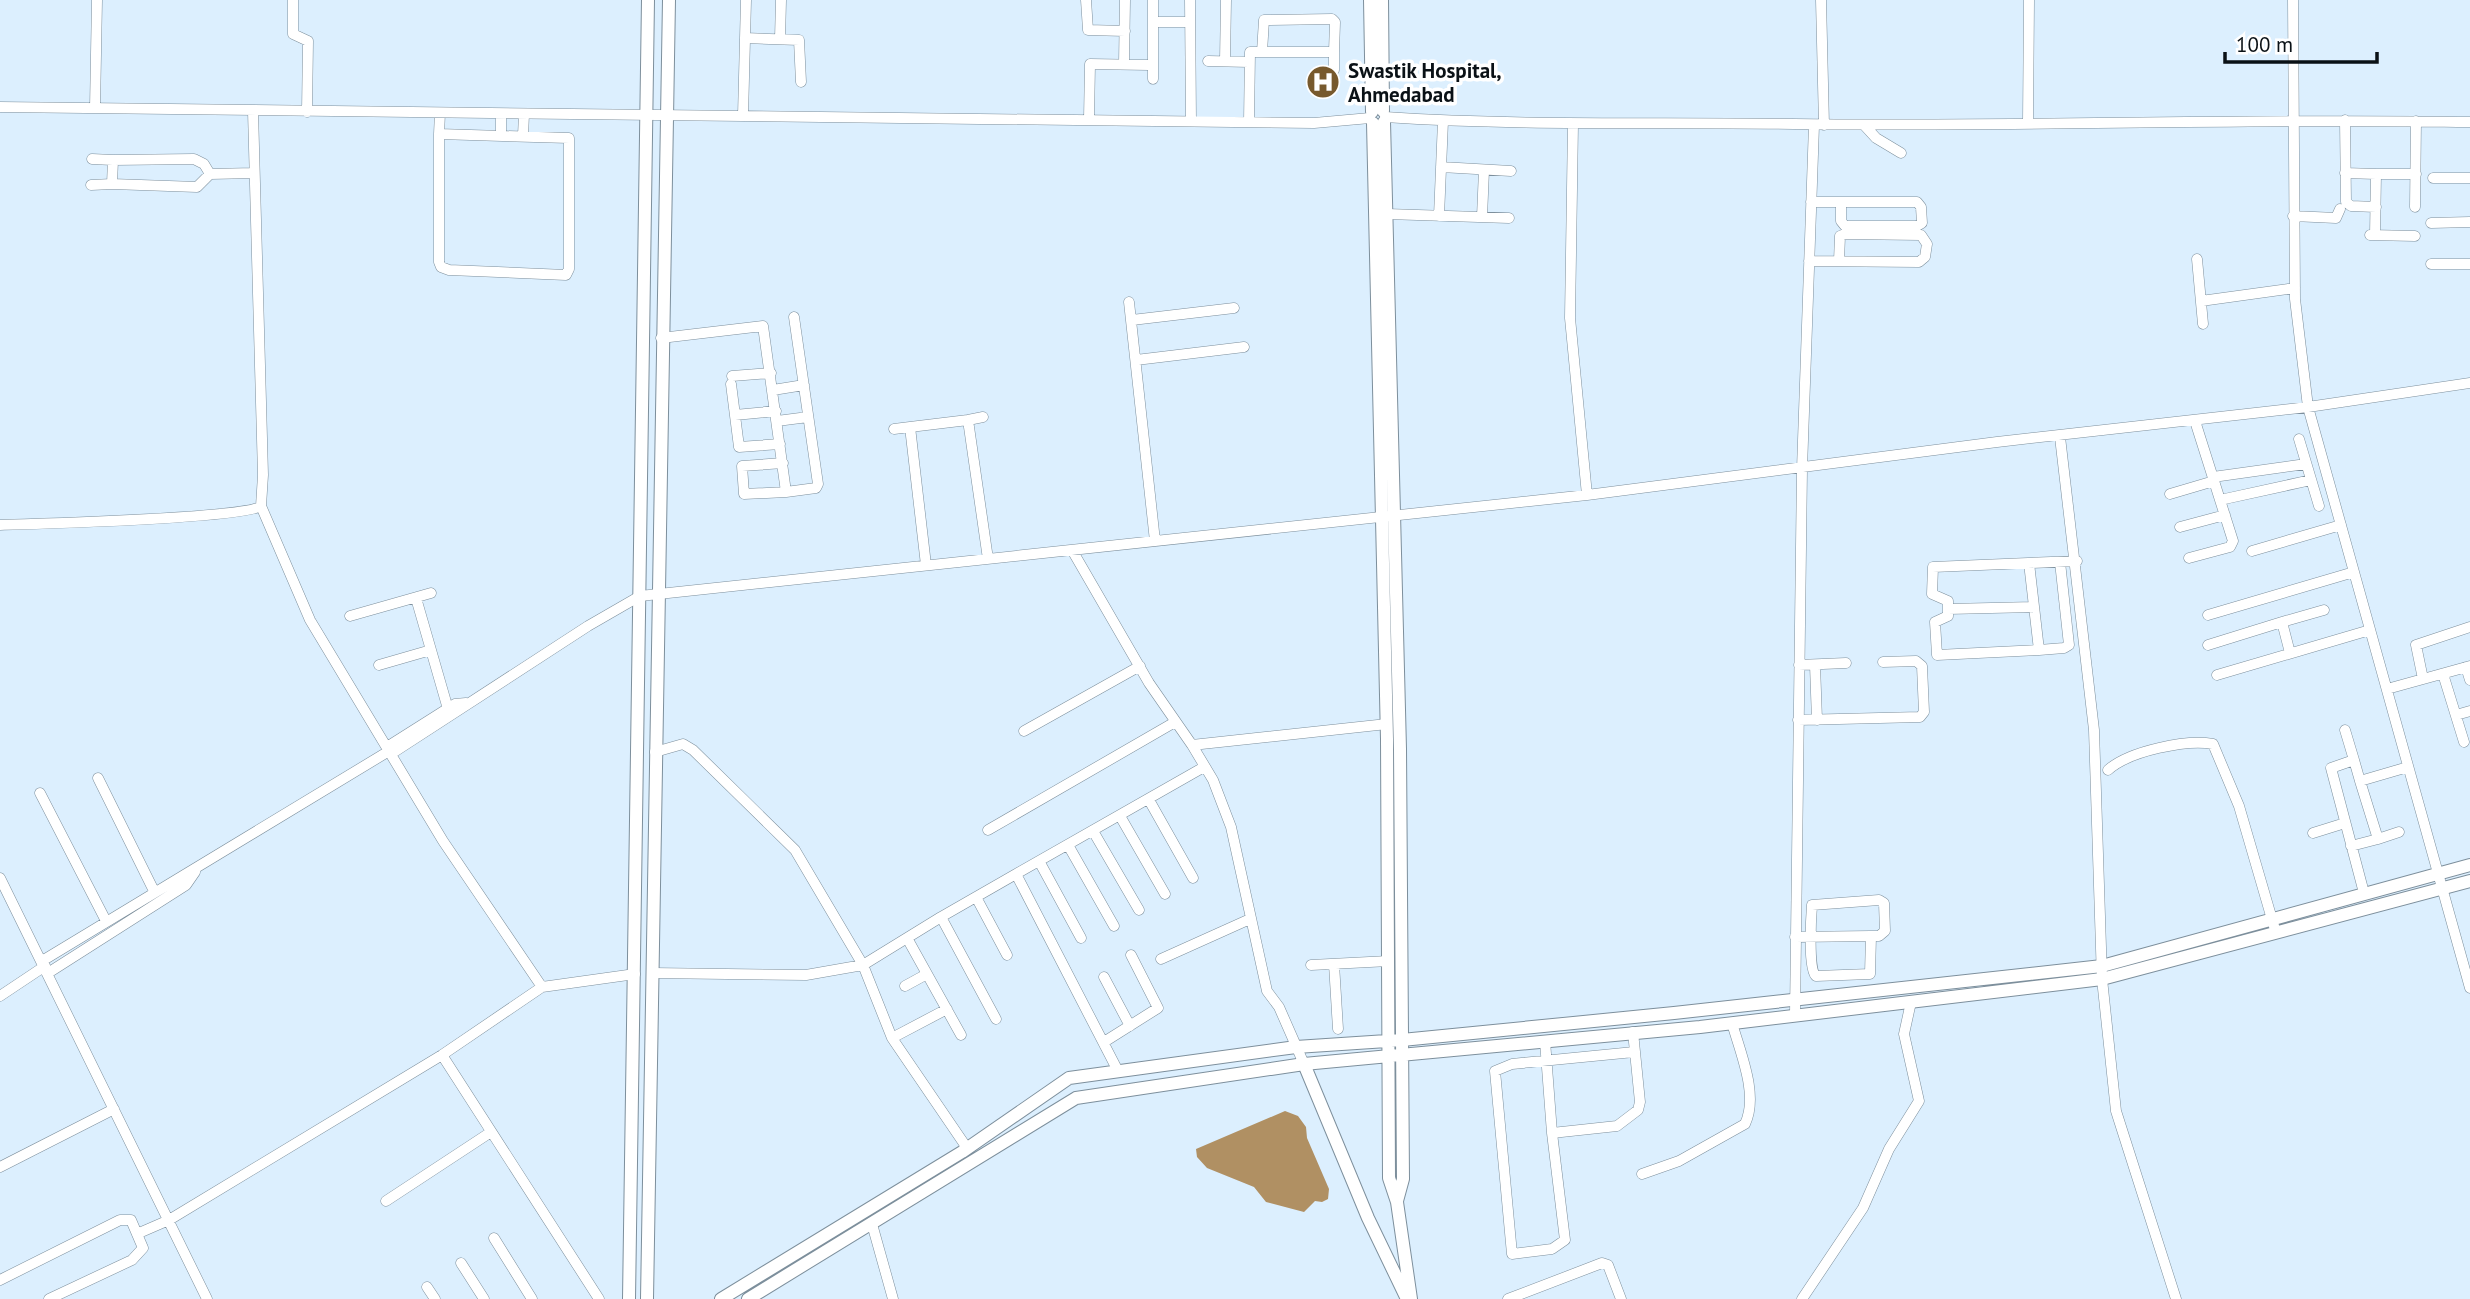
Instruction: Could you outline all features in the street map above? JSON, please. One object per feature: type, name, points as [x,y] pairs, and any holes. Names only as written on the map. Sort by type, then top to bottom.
[{"type":"street","points":[[95,108],[97,0]]},
{"type":"street","points":[[293,0],[293,34],[308,41],[307,112]]},
{"type":"street","points":[[629,1299],[648,0]]},
{"type":"street","points":[[647,1299],[661,338],[669,0]]},
{"type":"street","points":[[743,116],[746,0]]},
{"type":"street","points":[[780,39],[781,0]]},
{"type":"street","points":[[1086,0],[1088,30],[1125,31]]},
{"type":"street","points":[[1124,64],[1125,0]]},
{"type":"street","points":[[1151,0],[1153,22],[1150,79],[1149,65],[1151,0]]},
{"type":"street","points":[[1190,0],[1191,121]]},
{"type":"street","points":[[1225,61],[1226,0]]},
{"type":"street","points":[[1370,0],[1387,214],[1396,1047],[1389,1178],[1397,1202],[1409,1299]]},
{"type":"street","points":[[1382,0],[1378,117],[1389,516],[1389,961],[1396,1047]]},
{"type":"street","points":[[1796,1015],[1802,469],[1811,202],[1819,125],[1821,0]]},
{"type":"street","points":[[2028,123],[2029,0]]},
{"type":"street","points":[[2292,0],[2295,288],[2308,407],[2470,987]]},
{"type":"street","points":[[1262,52],[1262,23],[1266,19],[1332,19],[1335,22],[1334,70]]},
{"type":"street","points":[[1153,22],[1190,22]]},
{"type":"street","points":[[745,38],[797,39],[801,43],[802,82]]},
{"type":"street","points":[[1249,122],[1250,52],[1334,52]]},
{"type":"street","points":[[1208,61],[1249,62]]},
{"type":"street","points":[[1089,119],[1090,64],[1149,65]]},
{"type":"street","points":[[0,107],[1314,123],[1378,117],[1573,124],[1865,126],[2293,119],[2470,122]]},
{"type":"street","points":[[253,111],[263,475],[261,506],[304,609],[443,841],[542,987]]},
{"type":"street","points":[[439,134],[564,137],[571,141],[569,269],[566,275],[449,270],[440,267],[439,134],[440,113]]},
{"type":"street","points":[[501,114],[501,135]]},
{"type":"street","points":[[523,136],[524,114]]},
{"type":"street","points":[[2345,120],[2348,205],[2376,207]]},
{"type":"street","points":[[1438,216],[1443,121]]},
{"type":"street","points":[[2416,121],[2416,207]]},
{"type":"street","points":[[1573,124],[1570,318],[1587,495]]},
{"type":"street","points":[[1865,126],[1876,138],[1901,153]]},
{"type":"street","points":[[92,159],[194,159],[204,164],[210,174]]},
{"type":"street","points":[[112,184],[113,160]]},
{"type":"street","points":[[1441,167],[1511,171]]},
{"type":"street","points":[[1482,217],[1484,170]]},
{"type":"street","points":[[91,185],[197,187],[210,174],[254,173]]},
{"type":"street","points":[[2345,173],[2416,174]]},
{"type":"street","points":[[2376,174],[2376,207],[2372,235],[2415,236]]},
{"type":"street","points":[[2432,178],[2470,178]]},
{"type":"street","points":[[1811,202],[1841,202],[1917,202],[1922,206],[1922,223],[1917,226],[1845,226],[1841,222],[1841,202]]},
{"type":"street","points":[[2294,216],[2336,218],[2340,209]]},
{"type":"street","points":[[1387,214],[1509,218]]},
{"type":"street","points":[[2431,223],[2470,222]]},
{"type":"street","points":[[1809,261],[1839,261],[1919,261],[1925,257],[1927,244],[1921,236],[1842,234],[1839,261]]},
{"type":"street","points":[[2197,259],[2203,324]]},
{"type":"street","points":[[2431,264],[2470,264]]},
{"type":"street","points":[[2201,301],[2295,288]]},
{"type":"street","points":[[1129,302],[1155,541]]},
{"type":"street","points":[[1132,320],[1234,308]]},
{"type":"street","points":[[783,463],[742,466],[744,494],[786,492],[817,486],[794,317]]},
{"type":"street","points":[[661,338],[760,324],[765,329],[786,492]]},
{"type":"street","points":[[1136,360],[1244,347]]},
{"type":"street","points":[[771,373],[732,380],[739,447],[780,444]]},
{"type":"street","points":[[389,750],[459,711],[466,703],[640,596],[1587,495],[2308,407],[2470,383]]},
{"type":"street","points":[[773,390],[804,385]]},
{"type":"street","points":[[735,415],[808,417]]},
{"type":"street","points":[[894,429],[984,418]]},
{"type":"street","points":[[968,420],[988,559]]},
{"type":"street","points":[[2189,558],[2232,544],[2195,421]]},
{"type":"street","points":[[910,427],[926,565]]},
{"type":"street","points":[[2060,437],[2077,561],[2094,730],[2102,979],[2116,1111],[2176,1299]]},
{"type":"street","points":[[2299,439],[2319,506]]},
{"type":"street","points":[[2220,500],[2325,467]]},
{"type":"street","points":[[2170,494],[2213,479],[2309,472]]},
{"type":"street","points":[[0,525],[245,512],[261,506]]},
{"type":"street","points":[[2180,527],[2225,515]]},
{"type":"street","points":[[2252,551],[2341,525]]},
{"type":"street","points":[[1072,550],[1140,666],[1205,767],[1231,827],[1267,990],[1279,1007],[1368,1218],[1409,1299]]},
{"type":"street","points":[[2060,562],[2069,645],[2064,648],[1937,655],[1934,622],[1947,618],[1948,609],[1947,600],[1935,598],[1932,594],[1932,570],[1936,565],[2077,561]]},
{"type":"street","points":[[2029,563],[2039,649]]},
{"type":"street","points":[[2208,615],[2354,572]]},
{"type":"street","points":[[350,616],[431,593]]},
{"type":"street","points":[[416,598],[448,709]]},
{"type":"street","points":[[1948,609],[2034,607]]},
{"type":"street","points":[[2208,645],[2324,610]]},
{"type":"street","points":[[2281,622],[2290,653]]},
{"type":"street","points":[[2423,679],[2416,645],[2470,627]]},
{"type":"street","points":[[2217,675],[2370,630]]},
{"type":"street","points":[[379,665],[431,650]]},
{"type":"street","points":[[1798,720],[1920,718],[1924,712],[1922,666],[1916,661],[1883,662]]},
{"type":"street","points":[[1799,665],[1846,663]]},
{"type":"street","points":[[1815,665],[1817,720]]},
{"type":"street","points":[[1024,731],[1140,666]]},
{"type":"street","points":[[2387,690],[2468,666],[2470,680]]},
{"type":"street","points":[[2443,674],[2464,742]]},
{"type":"street","points":[[45,967],[106,921],[154,891],[195,872],[389,750],[455,704],[466,703]]},
{"type":"street","points":[[2456,715],[2470,711]]},
{"type":"street","points":[[988,830],[1175,722]]},
{"type":"street","points":[[1192,745],[1387,724]]},
{"type":"street","points":[[2345,730],[2378,839]]},
{"type":"street","points":[[2108,770],[2137,755],[2194,741],[2213,744],[2239,806],[2274,926]]},
{"type":"street","points":[[655,752],[683,744],[693,750],[794,850],[863,965],[891,1038],[967,1148]]},
{"type":"street","points":[[2354,760],[2330,770],[2364,893]]},
{"type":"street","points":[[652,973],[806,975],[863,965],[941,917],[1205,767]]},
{"type":"street","points":[[2360,781],[2408,767]]},
{"type":"street","points":[[98,778],[154,891]]},
{"type":"street","points":[[40,793],[106,921]]},
{"type":"street","points":[[1150,800],[1193,878]]},
{"type":"street","points":[[1121,816],[1165,894]]},
{"type":"street","points":[[2313,833],[2345,823]]},
{"type":"street","points":[[1093,831],[1139,910]]},
{"type":"street","points":[[2351,846],[2399,832]]},
{"type":"street","points":[[1068,845],[1114,926]]},
{"type":"street","points":[[1039,861],[1081,938]]},
{"type":"street","points":[[721,1299],[967,1148],[1069,1078],[1296,1047],[1396,1047],[1545,1041],[1732,1023],[2102,979],[2274,926],[2364,893],[2470,865]]},
{"type":"street","points":[[0,996],[186,885],[195,872]]},
{"type":"street","points":[[1016,874],[1118,1071]]},
{"type":"street","points":[[0,878],[207,1299]]},
{"type":"street","points":[[748,1299],[1076,1098],[1304,1064],[1396,1047],[2102,966],[2274,926],[2443,891],[2470,881]]},
{"type":"street","points":[[976,897],[1007,955]]},
{"type":"street","points":[[1795,937],[1811,937],[1871,936],[1879,936],[1885,931],[1884,903],[1879,900],[1814,903],[1811,907],[1811,937],[1812,974],[1816,976],[1870,974],[1871,936]]},
{"type":"street","points":[[941,917],[996,1019]]},
{"type":"street","points":[[1161,960],[1250,919]]},
{"type":"street","points":[[907,939],[961,1035]]},
{"type":"street","points":[[1104,1042],[1158,1008],[1131,955]]},
{"type":"street","points":[[1311,965],[1389,961]]},
{"type":"street","points":[[1334,964],[1338,1029]]},
{"type":"street","points":[[139,1233],[169,1220],[442,1055],[542,987],[635,974]]},
{"type":"street","points":[[905,986],[927,974]]},
{"type":"street","points":[[1104,977],[1130,1026]]},
{"type":"street","points":[[1802,1299],[1863,1208],[1889,1149],[1919,1101],[1904,1034],[1911,1002]]},
{"type":"street","points":[[891,1038],[947,1009]]},
{"type":"street","points":[[1642,1174],[1679,1161],[1745,1124],[1749,1115],[1748,1085],[1732,1023]]},
{"type":"street","points":[[1552,1133],[1617,1126],[1633,1116],[1640,1102],[1633,1032]]},
{"type":"street","points":[[1545,1041],[1546,1060],[1552,1133],[1565,1240],[1552,1249],[1512,1254],[1494,1071],[1512,1064],[1546,1060],[1634,1052]]},
{"type":"street","points":[[442,1055],[599,1299]]},
{"type":"street","points":[[0,1167],[114,1109]]},
{"type":"street","points":[[386,1201],[491,1132]]},
{"type":"street","points":[[0,1280],[120,1220],[131,1220],[139,1233],[143,1248],[132,1260],[49,1299]]},
{"type":"street","points":[[872,1224],[893,1299]]},
{"type":"street","points":[[494,1238],[532,1299]]},
{"type":"street","points":[[461,1263],[484,1299]]},
{"type":"street","points":[[1508,1299],[1602,1263],[1608,1265],[1621,1299]]},
{"type":"street","points":[[427,1287],[435,1299]]},
{"type":"shaded area","points":[[1285,1111],[1298,1116],[1306,1127],[1307,1138],[1329,1189],[1328,1199],[1315,1201],[1304,1212],[1266,1202],[1254,1187],[1207,1168],[1197,1157],[1196,1149]]},
{"type":"place","name":"Swastik Hospital, Ahmedabad","points":[[1323,82]]}]
